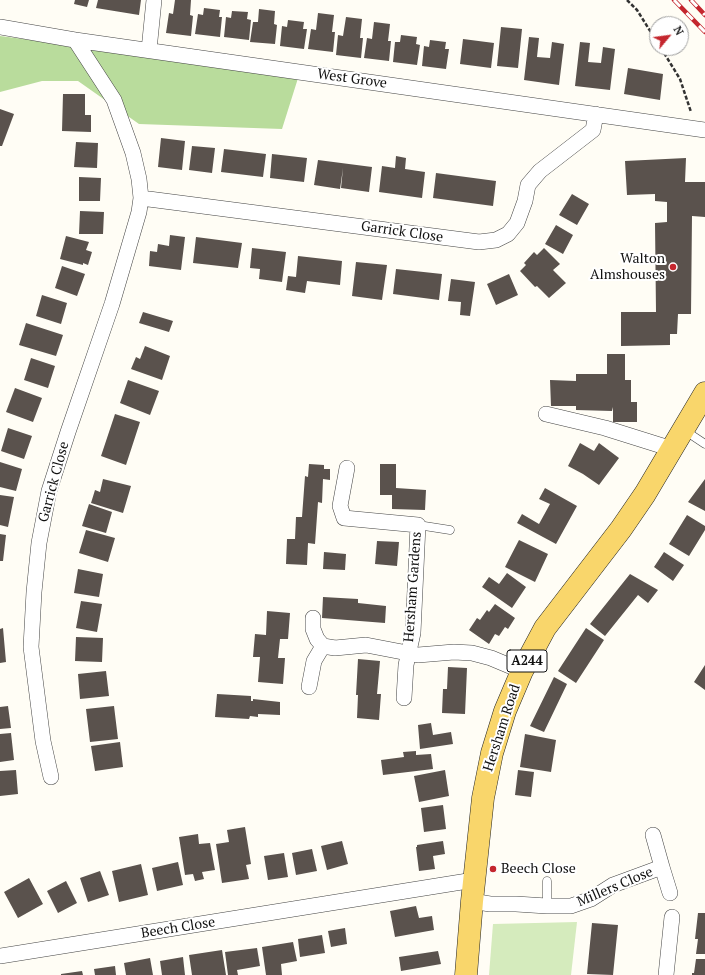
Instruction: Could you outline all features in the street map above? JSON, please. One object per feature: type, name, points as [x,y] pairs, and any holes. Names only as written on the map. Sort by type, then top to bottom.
[{"type":"main road","name":"Hersham Road","points":[[466,975],[483,798],[492,753],[505,711],[522,671],[545,628],[621,529],[645,494],[705,393]]},
{"type":"street","points":[[149,50],[154,0]]},
{"type":"street","name":"West Grove","points":[[0,27],[75,40],[701,129]]},
{"type":"street","name":"Garrick Close","points":[[52,776],[43,741],[32,647],[34,592],[39,543],[49,491],[112,304],[139,212],[141,198],[139,179],[133,153],[114,100],[75,40]]},
{"type":"street","name":"Garrick Close","points":[[141,198],[479,242],[496,240],[508,234],[517,223],[525,201],[528,185],[540,171],[593,130],[596,114]]},
{"type":"street","points":[[546,414],[605,428],[672,449]]},
{"type":"street","name":"Hersham Gardens","points":[[347,468],[340,506],[344,518],[418,526],[413,633],[406,665],[404,698]]},
{"type":"street","points":[[312,618],[313,629],[317,639],[323,646],[335,648],[366,645],[418,655],[454,652],[472,653],[491,658],[522,671]]},
{"type":"street","points":[[310,687],[314,661],[323,646]]},
{"type":"street","name":"Millers Close","points":[[653,835],[670,893]]},
{"type":"street","name":"Millers Close","points":[[473,891],[490,904],[571,906],[591,899],[613,885],[662,867]]},
{"type":"street","name":"Beech Close","points":[[0,956],[473,891]]},
{"type":"street","points":[[666,975],[672,917]]},
{"type":"lane","points":[[684,429],[705,444]]},
{"type":"lane","points":[[418,526],[450,530]]},
{"type":"lane","points":[[547,881],[548,906]]},
{"type":"path","points":[[627,0],[637,10],[649,29]]},
{"type":"path","points":[[666,56],[680,79],[701,129]]},
{"type":"green space","points":[[0,36],[299,75],[282,129],[139,124],[78,81],[42,81],[0,92]]},
{"type":"green space","points":[[577,922],[571,975],[489,975],[493,924]]},
{"type":"building","points":[[75,0],[89,0],[87,7],[74,4]]},
{"type":"building","points":[[98,0],[141,0],[139,15],[96,8]]},
{"type":"building","points":[[175,0],[191,0],[190,15],[193,16],[191,36],[166,33],[169,13],[173,14]]},
{"type":"building","points":[[204,8],[220,10],[219,17],[222,17],[220,37],[195,34],[198,14],[203,15]]},
{"type":"building","points":[[259,9],[275,11],[274,24],[277,25],[275,44],[250,42],[253,22],[258,22]]},
{"type":"building","points":[[232,11],[248,12],[247,19],[251,20],[249,40],[224,37],[226,17],[231,18]]},
{"type":"building","points":[[318,13],[334,15],[332,32],[335,32],[333,52],[308,49],[311,29],[316,30]]},
{"type":"building","points":[[346,17],[362,19],[360,38],[363,38],[361,58],[336,55],[338,35],[343,36]]},
{"type":"building","points":[[288,20],[304,22],[303,29],[307,29],[304,49],[280,46],[282,26],[287,27]]},
{"type":"building","points":[[374,22],[390,24],[388,41],[391,41],[389,61],[364,58],[367,38],[372,39]]},
{"type":"building","points":[[501,27],[522,29],[518,68],[497,66]]},
{"type":"building","points":[[401,35],[417,37],[416,44],[420,45],[417,65],[393,62],[395,42],[400,42]]},
{"type":"building","points":[[529,37],[539,38],[537,57],[550,58],[552,42],[564,44],[559,85],[524,80]]},
{"type":"building","points":[[463,39],[494,43],[491,68],[460,64]]},
{"type":"building","points":[[430,40],[446,42],[445,49],[449,49],[446,69],[422,66],[424,46],[429,47]]},
{"type":"building","points":[[580,42],[590,43],[588,62],[601,63],[603,47],[615,49],[610,90],[575,86]]},
{"type":"building","points":[[628,68],[663,74],[660,100],[624,94]]},
{"type":"building","points":[[63,94],[85,94],[85,115],[91,115],[91,132],[62,131]]},
{"type":"building","points":[[0,109],[14,114],[2,146],[0,146]]},
{"type":"building","points":[[161,138],[185,141],[182,170],[158,167]]},
{"type":"building","points":[[76,142],[98,143],[97,168],[74,167]]},
{"type":"building","points":[[192,146],[215,148],[212,173],[189,170]]},
{"type":"building","points":[[224,149],[266,154],[263,177],[221,172]]},
{"type":"building","points":[[272,154],[307,158],[304,182],[270,178]]},
{"type":"building","points":[[396,156],[406,158],[405,169],[425,172],[422,198],[379,192],[382,166],[395,168]]},
{"type":"building","name":"Walton Almshouses","points":[[686,158],[685,182],[705,182],[705,217],[692,216],[691,314],[678,314],[677,334],[670,334],[670,345],[621,346],[621,312],[656,312],[655,223],[667,222],[667,202],[655,201],[655,194],[627,195],[625,161]]},
{"type":"building","points":[[318,160],[372,167],[369,192],[341,188],[343,168],[340,189],[314,185]]},
{"type":"building","points":[[436,173],[496,181],[493,206],[433,198]]},
{"type":"building","points":[[79,177],[101,178],[100,201],[79,201]]},
{"type":"building","points":[[572,194],[589,204],[577,225],[559,215]]},
{"type":"building","points":[[80,211],[104,212],[103,234],[79,234]]},
{"type":"building","points":[[556,225],[573,235],[563,254],[545,244]]},
{"type":"building","points":[[170,235],[185,237],[181,270],[149,266],[150,251],[157,252],[158,244],[169,246]]},
{"type":"building","points":[[66,236],[89,242],[86,250],[92,252],[88,265],[60,259]]},
{"type":"building","points":[[196,237],[242,243],[238,268],[193,263]]},
{"type":"building","points":[[252,248],[286,252],[282,282],[259,279],[260,269],[250,268]]},
{"type":"building","points":[[544,248],[560,264],[553,270],[566,283],[549,298],[537,286],[535,287],[520,271],[526,265],[524,263],[534,252],[537,255]]},
{"type":"building","points":[[298,256],[342,261],[340,285],[307,281],[305,293],[286,290],[288,276],[296,277]]},
{"type":"building","points":[[356,262],[387,265],[382,300],[352,296]]},
{"type":"building","points":[[62,266],[85,274],[77,296],[55,288]]},
{"type":"building","points":[[396,269],[442,274],[439,300],[393,294]]},
{"type":"building","points":[[509,274],[518,295],[496,305],[487,284]]},
{"type":"building","points":[[451,279],[475,282],[470,316],[460,315],[461,302],[448,301]]},
{"type":"building","points":[[42,295],[67,303],[61,324],[36,316]]},
{"type":"building","points":[[143,312],[173,321],[169,332],[139,323]]},
{"type":"building","points":[[26,323],[63,335],[56,356],[19,345]]},
{"type":"building","points":[[145,346],[170,356],[162,380],[131,369],[136,357],[140,359]]},
{"type":"building","points":[[607,354],[625,354],[625,380],[631,380],[631,402],[637,402],[637,422],[613,422],[613,407],[612,411],[576,410],[576,406],[551,406],[550,380],[576,381],[576,374],[607,374]]},
{"type":"building","points":[[31,358],[55,366],[48,388],[24,380]]},
{"type":"building","points":[[128,380],[159,391],[150,415],[120,403]]},
{"type":"building","points":[[15,388],[42,398],[33,422],[6,412]]},
{"type":"building","points":[[115,414],[140,422],[126,465],[101,456]]},
{"type":"building","points":[[8,428],[32,436],[24,459],[1,451]]},
{"type":"building","points":[[580,443],[594,451],[599,443],[619,458],[599,485],[568,466]]},
{"type":"building","points":[[0,462],[22,469],[16,491],[0,487]]},
{"type":"building","points":[[309,464],[324,465],[324,469],[330,469],[330,480],[323,479],[322,503],[318,502],[315,544],[308,543],[307,565],[286,564],[287,539],[295,539],[296,517],[302,517],[305,476],[308,477]]},
{"type":"building","points":[[380,464],[396,464],[396,488],[426,490],[425,510],[392,509],[392,495],[380,495]]},
{"type":"building","points":[[103,479],[131,486],[123,513],[91,503],[95,490],[100,492]]},
{"type":"building","points":[[705,479],[705,511],[688,502]]},
{"type":"building","points":[[545,488],[577,506],[556,544],[517,523],[522,514],[539,524],[550,504],[539,499]]},
{"type":"building","points":[[0,495],[14,497],[8,527],[0,525]]},
{"type":"building","points":[[89,504],[112,512],[106,533],[82,526]]},
{"type":"building","points":[[687,515],[705,526],[705,530],[689,556],[669,544]]},
{"type":"building","points":[[86,530],[115,538],[108,562],[79,553]]},
{"type":"building","points":[[0,534],[6,535],[3,561],[0,561]]},
{"type":"building","points":[[519,540],[548,554],[535,582],[505,567]]},
{"type":"building","points":[[377,541],[399,542],[397,566],[375,564]]},
{"type":"building","points":[[324,552],[346,554],[345,570],[323,569]]},
{"type":"building","points":[[664,552],[684,565],[673,581],[654,567]]},
{"type":"building","points":[[78,569],[103,574],[99,597],[74,593]]},
{"type":"building","points":[[507,573],[526,587],[512,608],[482,587],[489,577],[499,584]]},
{"type":"building","points":[[630,574],[658,590],[648,603],[638,595],[605,636],[590,624]]},
{"type":"building","points":[[323,597],[358,599],[358,603],[386,606],[385,623],[322,618]]},
{"type":"building","points":[[81,601],[102,604],[97,632],[76,628]]},
{"type":"building","points":[[495,604],[515,618],[508,629],[505,627],[499,636],[495,634],[489,644],[469,630],[477,618],[480,620],[487,610],[489,612]]},
{"type":"building","points":[[267,611],[290,613],[288,639],[280,639],[278,658],[285,658],[283,684],[258,682],[260,657],[253,657],[255,634],[266,635]]},
{"type":"building","points":[[3,628],[6,662],[0,663],[0,629]]},
{"type":"building","points":[[586,628],[604,640],[576,683],[558,671]]},
{"type":"building","points":[[76,637],[103,638],[102,662],[75,661]]},
{"type":"building","points":[[358,659],[380,661],[377,694],[381,694],[379,720],[357,718],[358,695],[356,695]]},
{"type":"building","points":[[705,665],[705,690],[694,682]]},
{"type":"building","points":[[448,667],[467,668],[465,714],[442,713],[443,689],[447,689]]},
{"type":"building","points":[[106,671],[109,696],[80,699],[78,674]]},
{"type":"building","points":[[554,677],[567,684],[544,732],[530,726]]},
{"type":"building","points":[[217,694],[251,696],[251,701],[253,701],[253,699],[280,702],[280,715],[258,714],[258,717],[250,716],[249,719],[215,717]]},
{"type":"building","points":[[8,706],[11,728],[0,729],[0,707]]},
{"type":"building","points":[[114,706],[118,739],[90,742],[86,709]]},
{"type":"building","points":[[431,723],[433,735],[451,732],[453,744],[420,749],[418,725]]},
{"type":"building","points":[[11,733],[14,760],[0,762],[0,734]]},
{"type":"building","points":[[525,734],[556,740],[551,772],[520,767]]},
{"type":"building","points":[[120,742],[123,767],[95,771],[91,746]]},
{"type":"building","points":[[416,751],[416,755],[431,754],[433,769],[383,775],[381,760],[404,757],[403,752]]},
{"type":"building","points":[[16,770],[18,794],[0,796],[0,771]]},
{"type":"building","points":[[445,770],[449,796],[419,802],[414,776]]},
{"type":"building","points":[[518,770],[534,772],[531,797],[515,795]]},
{"type":"building","points":[[443,805],[446,829],[424,832],[421,808]]},
{"type":"building","points":[[245,827],[251,864],[246,865],[249,879],[222,883],[216,844],[229,842],[227,830]]},
{"type":"building","points":[[198,834],[199,844],[210,843],[215,870],[202,872],[204,879],[195,881],[193,874],[185,875],[179,837]]},
{"type":"building","points":[[342,841],[348,864],[327,870],[321,846]]},
{"type":"building","points":[[443,841],[445,854],[433,856],[435,869],[419,871],[417,845]]},
{"type":"building","points":[[312,849],[317,871],[296,875],[292,853]]},
{"type":"building","points":[[284,853],[288,877],[268,880],[264,856]]},
{"type":"building","points":[[178,862],[183,885],[157,891],[152,868]]},
{"type":"building","points":[[141,864],[148,895],[119,902],[112,871]]},
{"type":"building","points":[[100,871],[109,895],[88,902],[80,878]]},
{"type":"building","points":[[29,878],[43,904],[18,918],[4,892]]},
{"type":"building","points":[[66,881],[77,903],[58,913],[47,891]]},
{"type":"building","points":[[416,906],[419,918],[432,916],[434,930],[395,937],[390,911]]},
{"type":"building","points":[[698,913],[705,913],[705,954],[696,954],[698,939],[695,939]]},
{"type":"building","points":[[592,923],[618,925],[613,975],[587,974]]},
{"type":"building","points":[[345,928],[347,944],[331,947],[328,931]]},
{"type":"building","points":[[322,935],[325,953],[300,957],[298,939]]},
{"type":"building","points":[[293,942],[297,961],[281,964],[282,975],[266,975],[262,947]]},
{"type":"building","points":[[257,948],[260,966],[237,970],[238,975],[228,975],[225,952]]},
{"type":"building","points":[[222,950],[226,975],[192,975],[189,955]]},
{"type":"building","points":[[438,951],[441,964],[401,971],[399,957]]},
{"type":"building","points":[[183,957],[185,975],[162,975],[160,961]]},
{"type":"building","points":[[150,958],[153,975],[126,975],[124,963]]},
{"type":"building","points":[[696,959],[705,959],[705,975],[692,975],[692,973],[694,973]]},
{"type":"building","points":[[115,966],[116,975],[95,975],[94,969]]},
{"type":"building","points":[[82,971],[83,975],[61,975],[61,974]]},
{"type":"railway","points":[[674,0],[705,32]]},
{"type":"railway","points":[[691,0],[705,15]]},
{"type":"place","name":"Walton Almshouses","points":[[673,267]]},
{"type":"place","name":"Beech Close","points":[[493,869]]}]
